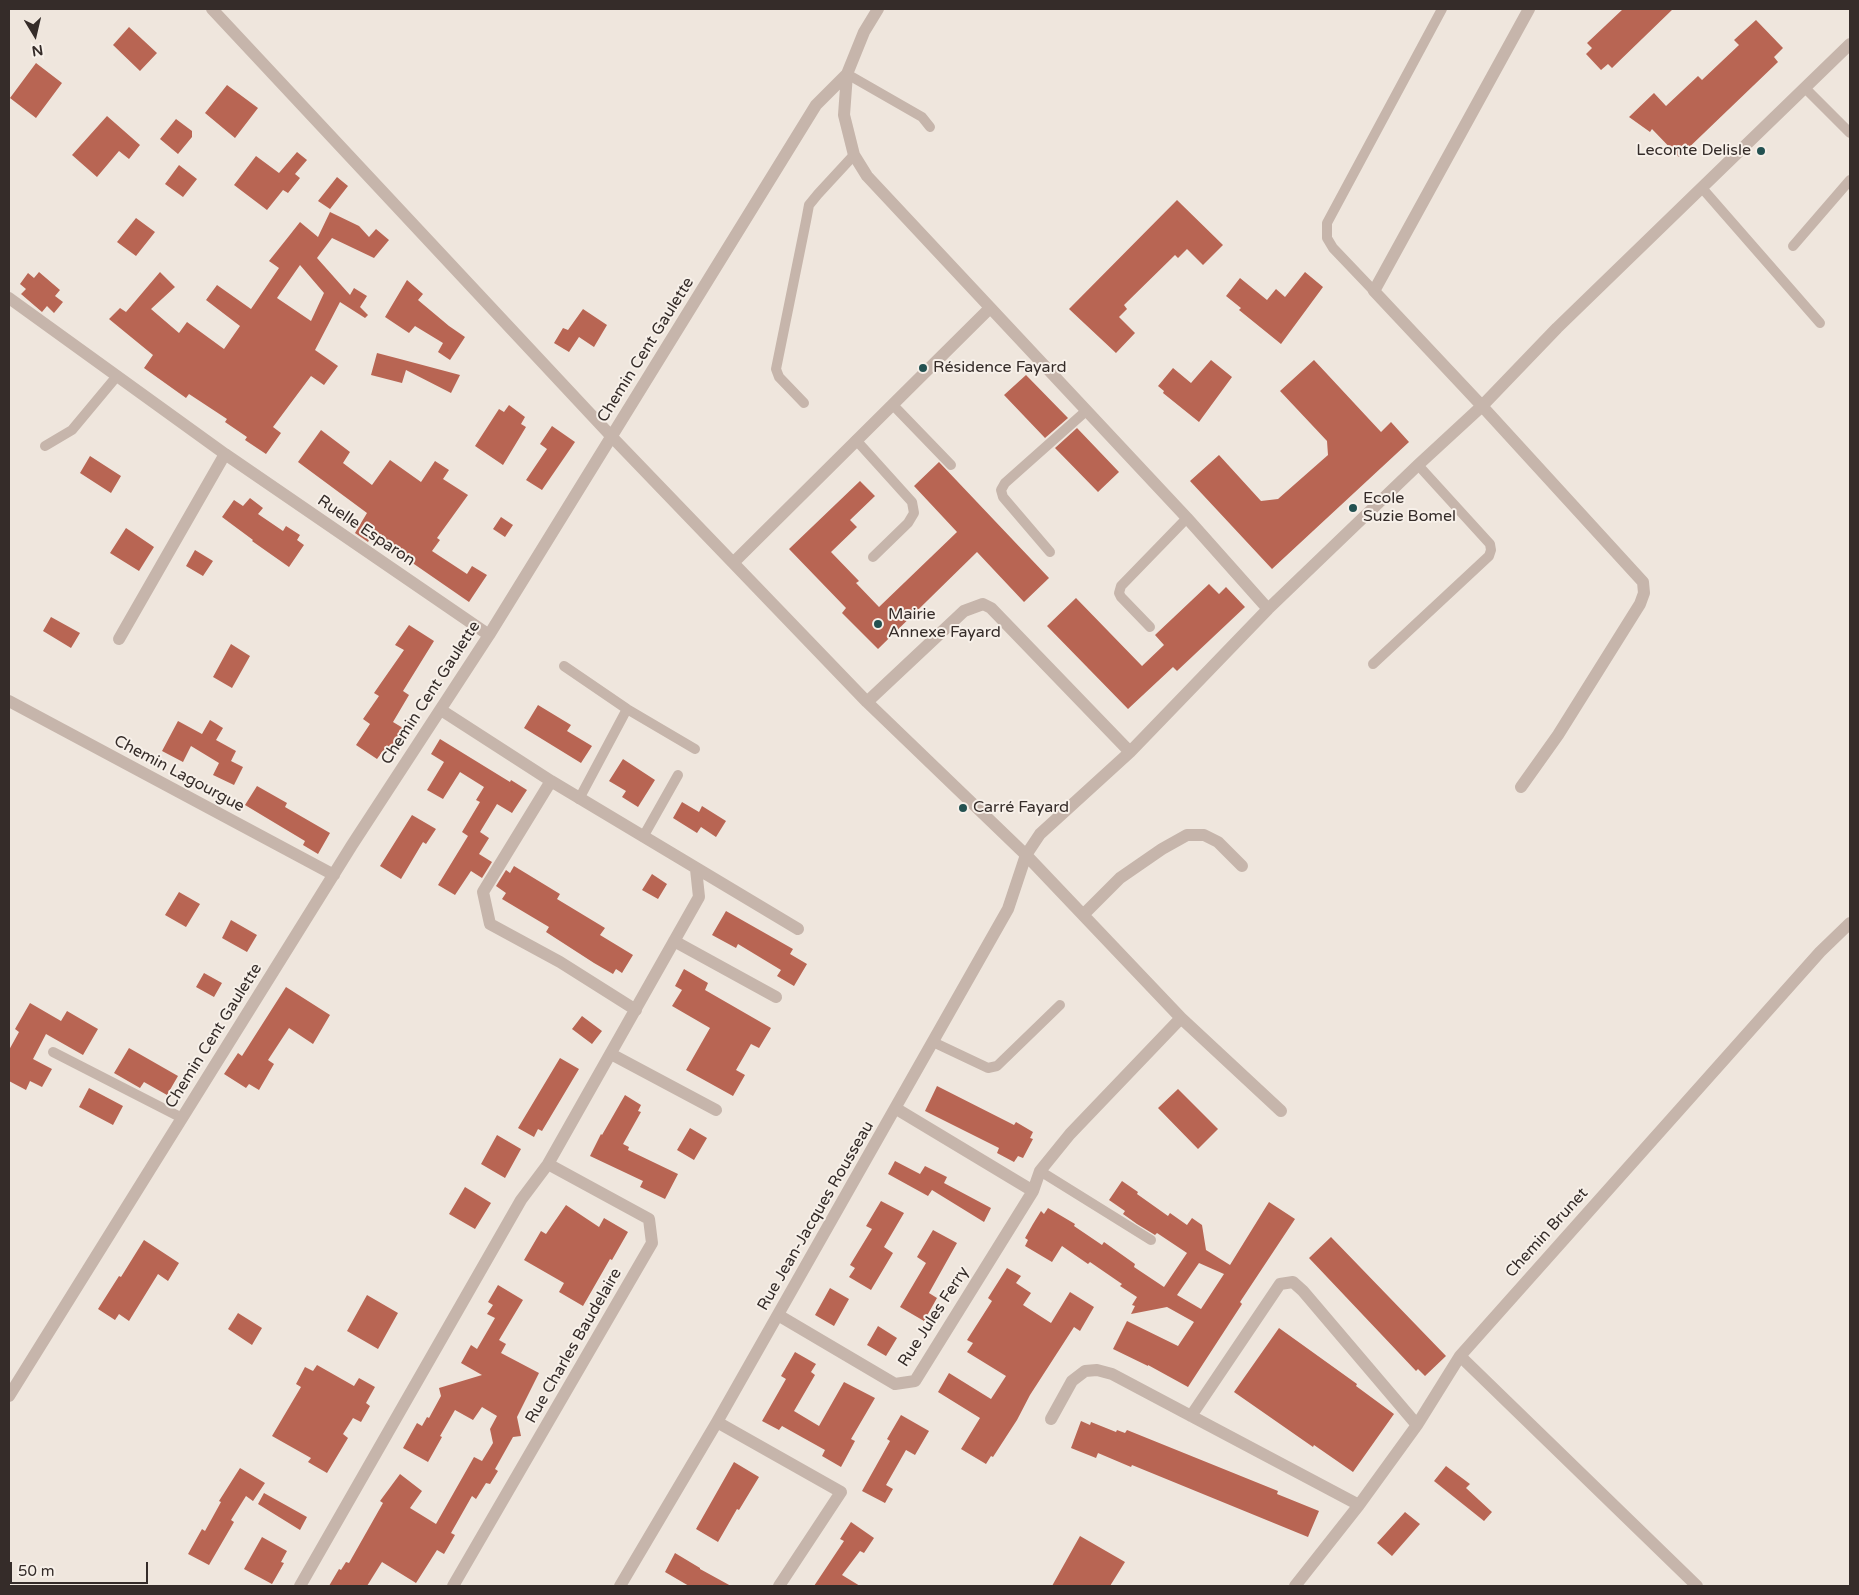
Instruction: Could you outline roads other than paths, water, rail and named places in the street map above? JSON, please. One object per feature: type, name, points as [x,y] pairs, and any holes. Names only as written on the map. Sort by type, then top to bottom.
[{"type":"street","points":[[212,9],[612,437],[867,702],[1026,855],[1181,1018],[1281,1112]]},
{"type":"street","name":"Chemin Cent Gaulette","points":[[9,1396],[334,875],[489,635],[816,105],[847,74],[864,32],[878,9]]},
{"type":"street","points":[[1521,787],[1558,735],[1640,604],[1644,593],[1643,582],[1374,291],[1529,9]]},
{"type":"street","name":"Rue Jean-Jacques Rousseau","points":[[620,1586],[717,1422],[1008,909],[1026,855],[1040,834],[1130,752],[1268,609],[1482,406],[1557,328],[1850,44]]},
{"type":"street","points":[[847,74],[844,115],[854,156],[867,176],[1187,518],[1268,609]]},
{"type":"street","name":"Ruelle Esparon","points":[[9,298],[225,454],[489,635]]},
{"type":"street","points":[[734,562],[990,308]]},
{"type":"street","points":[[119,639],[225,454]]},
{"type":"street","points":[[867,702],[964,611],[983,604],[991,608],[1130,752]]},
{"type":"street","name":"Chemin Lagourgue","points":[[9,701],[334,875]]},
{"type":"street","points":[[441,710],[551,781],[798,930]]},
{"type":"street","points":[[551,781],[483,892],[490,924],[560,962],[636,1010]]},
{"type":"street","points":[[1083,915],[1120,878],[1162,849],[1187,835],[1204,835],[1218,842],[1242,866]]},
{"type":"street","points":[[300,1586],[521,1200],[548,1164],[699,897],[696,869]]},
{"type":"street","name":"Chemin Brunet","points":[[1295,1586],[1359,1505],[1417,1425],[1460,1356],[1820,952],[1850,923]]},
{"type":"street","points":[[674,941],[776,998]]},
{"type":"street","name":"Rue Jules Ferry","points":[[778,1315],[895,1384],[914,1381],[1033,1192],[1040,1171],[1070,1134],[1181,1018]]},
{"type":"street","points":[[611,1054],[716,1110]]},
{"type":"street","points":[[896,1108],[1033,1192]]},
{"type":"street","name":"Rue Charles Baudelaire","points":[[453,1586],[652,1243],[649,1219],[548,1164]]},
{"type":"street","points":[[1191,1416],[1280,1284],[1293,1282],[1417,1425]]},
{"type":"street","points":[[1460,1356],[1697,1586]]},
{"type":"street","points":[[1051,1419],[1072,1381],[1085,1371],[1097,1370],[1112,1374],[1359,1505]]},
{"type":"street","points":[[717,1422],[841,1492],[779,1586]]},
{"type":"lane","points":[[1374,291],[1333,248],[1327,238],[1328,223],[1442,9]]},
{"type":"lane","points":[[847,74],[922,117],[930,127]]},
{"type":"lane","points":[[1805,88],[1850,133]]},
{"type":"lane","points":[[804,404],[779,376],[776,369],[809,205],[854,156]]},
{"type":"lane","points":[[1793,246],[1850,180]]},
{"type":"lane","points":[[1702,188],[1820,323]]},
{"type":"lane","points":[[46,446],[72,430],[117,376]]},
{"type":"lane","points":[[893,405],[951,465]]},
{"type":"lane","points":[[1050,552],[1004,497],[1002,490],[1005,483],[1086,410]]},
{"type":"lane","points":[[856,440],[912,502],[914,513],[908,523],[873,556]]},
{"type":"lane","points":[[1373,664],[1489,556],[1491,550],[1490,544],[1418,465]]},
{"type":"lane","points":[[1150,627],[1121,596],[1119,593],[1120,586],[1187,518]]},
{"type":"lane","points":[[564,666],[627,709],[695,749]]},
{"type":"lane","points":[[579,798],[627,709]]},
{"type":"lane","points":[[643,837],[678,775]]},
{"type":"lane","points":[[933,1042],[988,1068],[997,1066],[1060,1005]]},
{"type":"lane","points":[[53,1052],[182,1118]]},
{"type":"lane","points":[[1040,1171],[1151,1240]]},
{"type":"place","name":"Leconte Delisle","points":[[1761,151]]},
{"type":"place","name":"Résidence Fayard","points":[[923,368]]},
{"type":"place","name":"Ecole Suzie Bomel","points":[[1353,508]]},
{"type":"place","name":"Mairie Annexe Fayard","points":[[878,624]]},
{"type":"place","name":"Carré Fayard","points":[[963,808]]}]
